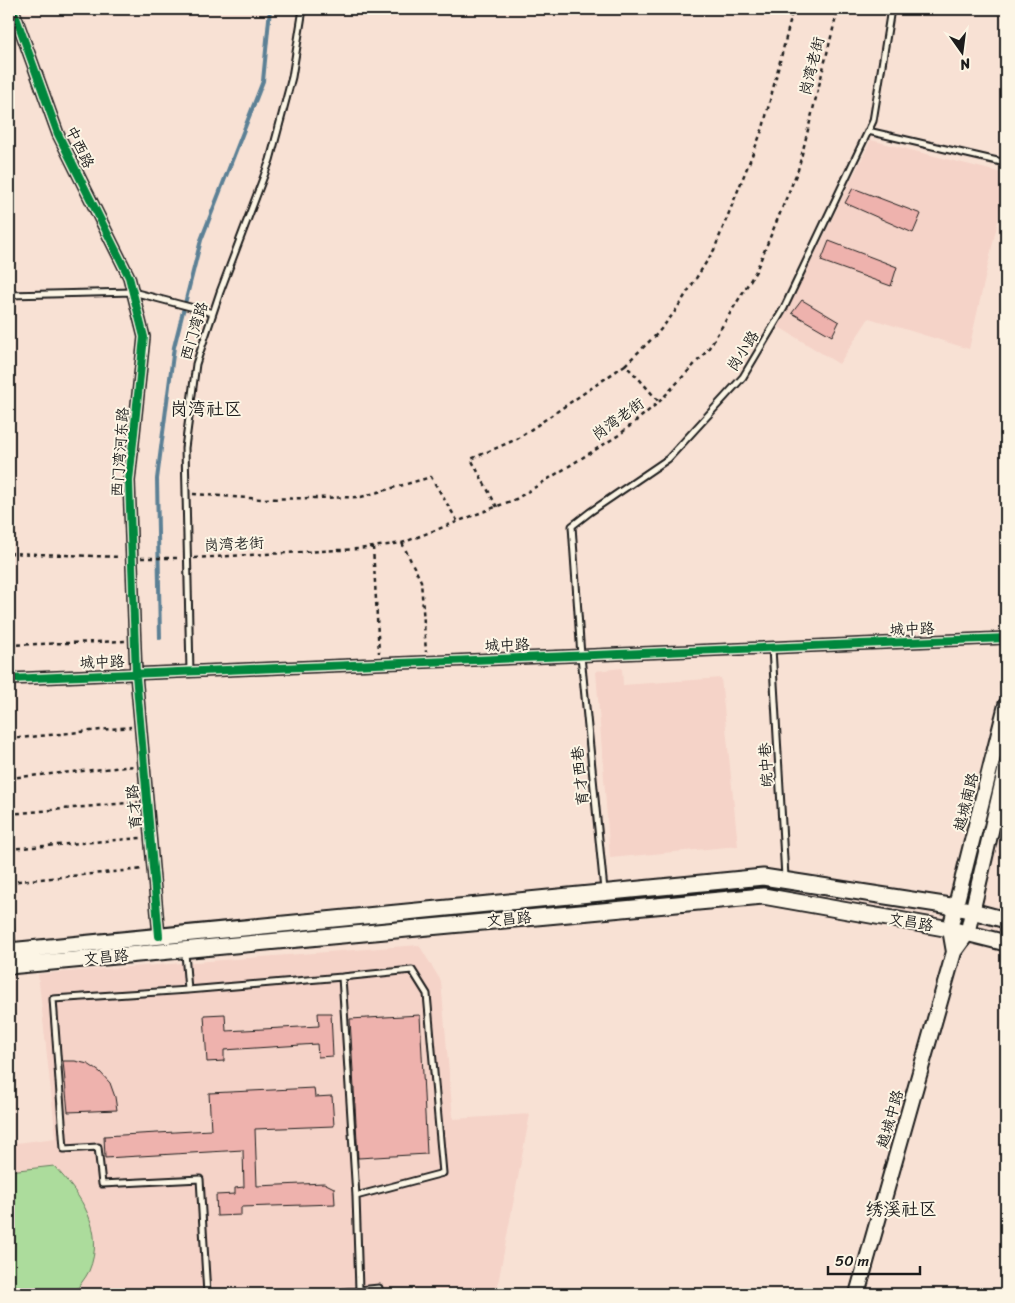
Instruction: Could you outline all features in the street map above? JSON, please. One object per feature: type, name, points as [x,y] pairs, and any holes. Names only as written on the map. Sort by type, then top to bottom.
[{"type":"main road","name":"文昌路","points":[[10,950],[763,877],[956,907],[1006,920]]},
{"type":"main road","name":"文昌路","points":[[9,966],[762,896],[950,929],[1006,943]]},
{"type":"street","name":"中西路","points":[[13,9],[58,134],[129,277],[133,292]]},
{"type":"street","name":"西门湾河东路","points":[[133,292],[144,337],[129,481],[136,675]]},
{"type":"street","name":"城中路","points":[[9,679],[1006,638]]},
{"type":"street","name":"育才路","points":[[136,675],[159,936]]},
{"type":"street","name":"越城南路","points":[[956,907],[1006,705]]},
{"type":"street","name":"越城中路","points":[[857,1294],[954,952],[967,934],[1006,767]]},
{"type":"street","name":"越城中路","points":[[954,952],[950,929],[956,907]]},
{"type":"lane","name":"西门湾路","points":[[190,672],[185,448],[196,364],[270,160],[292,77],[303,9]]},
{"type":"lane","name":"岗小路","points":[[581,656],[572,526],[668,459],[742,377],[784,308],[873,121],[892,9]]},
{"type":"lane","points":[[868,131],[1006,163]]},
{"type":"lane","points":[[9,295],[133,292],[213,314]]},
{"type":"lane","name":"皖中巷","points":[[772,648],[785,880]]},
{"type":"lane","name":"育才西巷","points":[[581,656],[604,893]]},
{"type":"lane","points":[[9,913],[10,950]]},
{"type":"lane","points":[[185,950],[188,990]]},
{"type":"lane","points":[[207,1294],[200,1179],[102,1184],[98,1147],[64,1149],[52,999],[342,978],[412,970],[427,994],[443,1173],[356,1196]]},
{"type":"lane","points":[[342,978],[356,1196],[359,1290]]},
{"type":"lane","points":[[332,1294],[379,1288],[380,1294]]},
{"type":"path","points":[[497,507],[471,459],[517,439],[625,365],[657,334],[674,313],[714,250],[763,128],[792,9]]},
{"type":"path","points":[[625,365],[659,402]]},
{"type":"path","points":[[186,494],[262,498],[361,497],[431,476],[458,522]]},
{"type":"path","points":[[402,543],[421,581],[427,662]]},
{"type":"path","points":[[373,547],[380,664]]},
{"type":"path","points":[[9,645],[135,641]]},
{"type":"path","points":[[9,739],[140,726]]},
{"type":"path","points":[[9,778],[144,766]]},
{"type":"path","points":[[9,814],[147,801]]},
{"type":"path","points":[[9,849],[150,837]]},
{"type":"path","points":[[9,882],[153,868]]},
{"type":"shaded area","points":[[871,140],[1006,174],[1006,185],[969,349],[869,318],[839,364],[779,327]]},
{"type":"shaded area","points":[[622,668],[623,685],[721,678],[738,846],[610,858],[596,671]]},
{"type":"shaded area","points":[[419,945],[441,981],[453,1119],[530,1114],[496,1294],[9,1294],[9,1144],[56,1138],[38,974]]},
{"type":"green space","points":[[54,1166],[81,1201],[93,1228],[93,1256],[89,1271],[73,1294],[9,1294],[9,1171]]},
{"type":"building","points":[[853,188],[921,214],[913,233],[845,203]]},
{"type":"building","points":[[829,241],[897,267],[891,286],[821,261]]},
{"type":"building","points":[[802,300],[839,322],[832,336],[792,313]]},
{"type":"building","points":[[318,1013],[331,1013],[333,1056],[318,1057],[317,1044],[224,1050],[224,1061],[207,1062],[204,1015],[225,1014],[226,1031],[319,1026]]},
{"type":"building","points":[[420,1015],[427,1154],[358,1158],[350,1019]]},
{"type":"building","points":[[63,1061],[88,1064],[100,1072],[110,1083],[117,1110],[68,1112]]},
{"type":"building","points":[[314,1088],[315,1097],[332,1096],[334,1126],[255,1129],[257,1186],[324,1183],[334,1188],[335,1204],[241,1207],[241,1215],[217,1216],[216,1195],[235,1194],[235,1188],[244,1187],[243,1150],[105,1158],[104,1136],[211,1130],[209,1093]]},
{"type":"waterway","points":[[160,638],[157,479],[174,347],[201,240],[263,81],[270,9]]},
{"type":"cycle path","points":[[13,9],[58,134],[129,277],[144,337],[129,481],[136,675],[159,936]]},
{"type":"cycle path","points":[[9,679],[1006,638]]},
{"type":"district","name":"岗湾社区","points":[[206,409]]},
{"type":"district","name":"绣溪社区","points":[[901,1209]]}]
